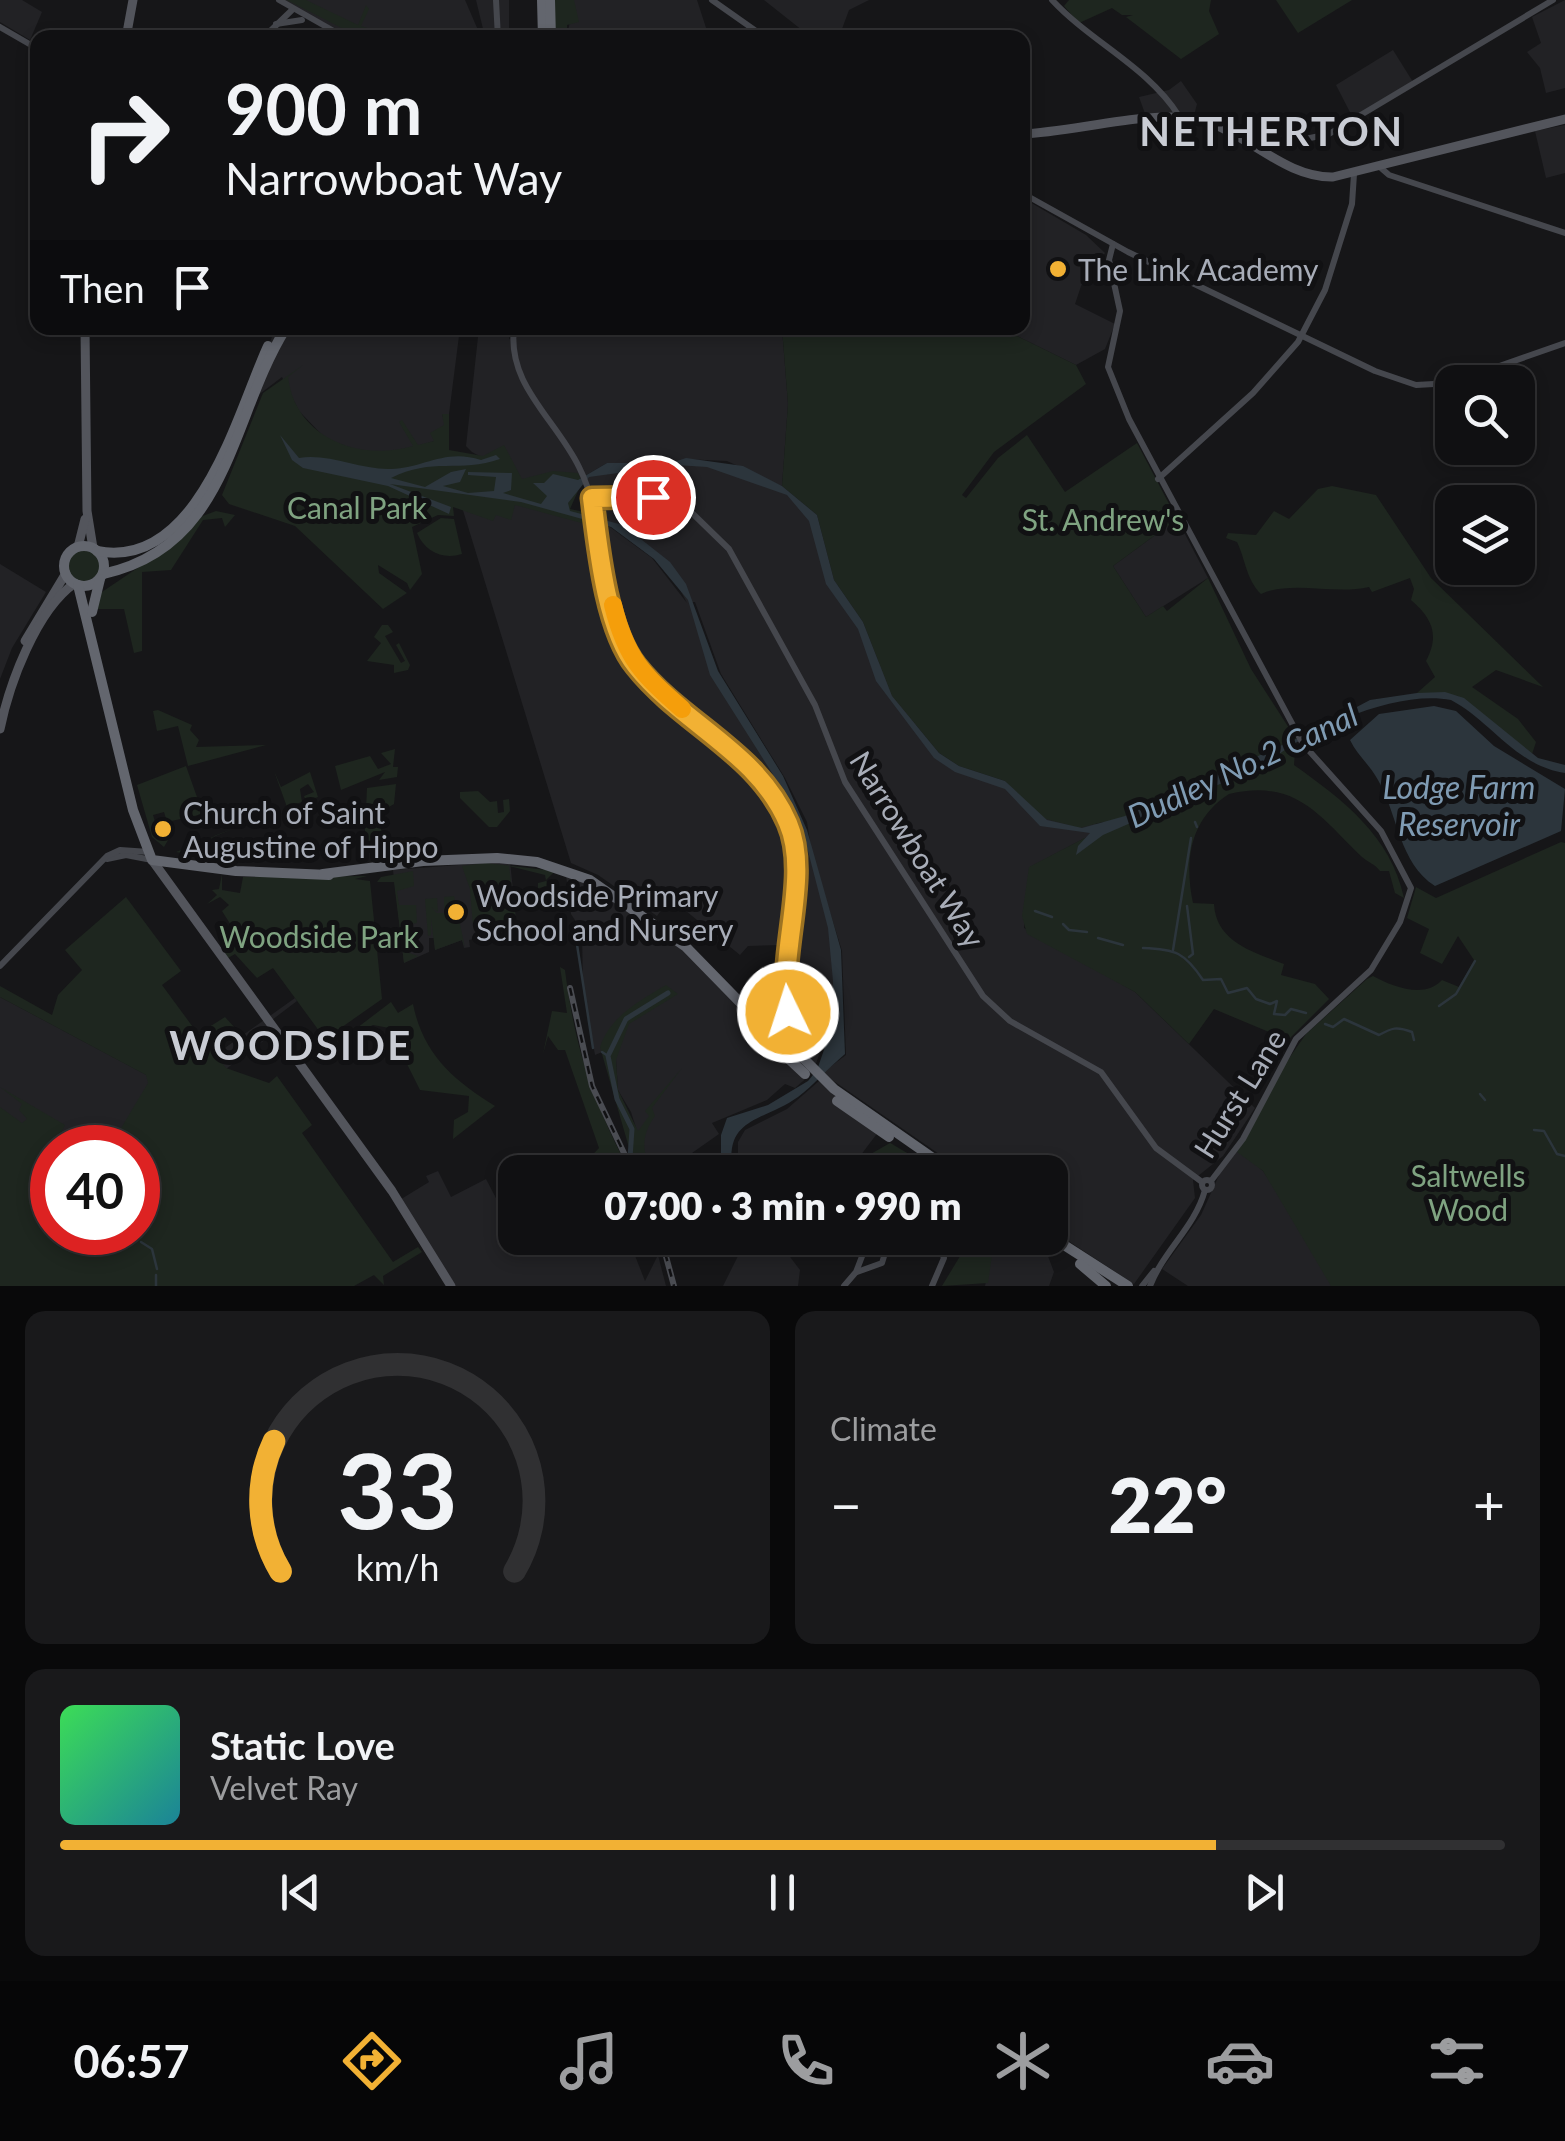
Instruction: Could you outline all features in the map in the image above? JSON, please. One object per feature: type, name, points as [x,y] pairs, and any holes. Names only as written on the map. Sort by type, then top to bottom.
[{"type":"highway","points":[[546,0],[547,30]]},
{"type":"highway","points":[[275,335],[226,454],[198,502],[170,527],[142,544],[112,553],[78,548],[67,556],[66,573],[76,584],[141,834],[154,857],[254,872],[354,876],[442,862]]},
{"type":"highway","points":[[93,596],[191,521],[220,482],[283,335]]},
{"type":"highway","points":[[95,550],[104,561],[93,596],[104,666],[154,857]]},
{"type":"highway","points":[[76,584],[139,562]]},
{"type":"highway","points":[[154,857],[254,872]]},
{"type":"highway","points":[[322,874],[406,863],[503,858],[571,872],[623,899],[698,958],[815,1078],[921,1155]]},
{"type":"highway","points":[[779,1044],[793,1063],[928,1155]]},
{"type":"highway","points":[[1068,1249],[1128,1286]]},
{"type":"highway","points":[[1076,1254],[1118,1286]]},
{"type":"highway","points":[[1068,1255],[1105,1285]]},
{"type":"main road","points":[[127,30],[133,0]]},
{"type":"main road","points":[[1030,133],[1150,118],[1167,112],[1264,144],[1309,176],[1354,174],[1565,120]]},
{"type":"main road","points":[[85,335],[87,511],[95,550]]},
{"type":"main road","points":[[78,548],[87,511]]},
{"type":"main road","points":[[0,703],[24,643],[66,573]]},
{"type":"main road","points":[[0,729],[24,655],[62,594],[76,584]]},
{"type":"main road","points":[[154,857],[168,873],[177,893]]},
{"type":"main road","points":[[154,857],[392,1191],[450,1286]]},
{"type":"main road","points":[[168,873],[180,863]]},
{"type":"street","points":[[279,0],[322,27]]},
{"type":"street","points":[[496,0],[498,30]]},
{"type":"street","points":[[712,0],[755,30]]},
{"type":"street","points":[[1052,0],[1162,92],[1184,118]]},
{"type":"street","points":[[1264,144],[1306,140],[1352,124],[1553,0]]},
{"type":"street","points":[[270,30],[292,10]]},
{"type":"street","points":[[276,24],[300,18],[329,30]]},
{"type":"street","points":[[0,27],[30,44]]},
{"type":"street","points":[[1162,92],[1167,112]]},
{"type":"street","points":[[1381,168],[1389,175],[1565,233]]},
{"type":"street","points":[[1158,479],[1253,394],[1302,335],[1325,290],[1352,204],[1354,174]]},
{"type":"street","points":[[1030,197],[1112,244],[1392,379],[1416,385],[1435,384]]},
{"type":"street","name":"Hurst Lane","points":[[1112,244],[1110,260],[1120,311],[1108,366],[1158,479],[1303,744],[1372,820],[1410,883],[1406,909],[1391,939],[1371,970],[1294,1041],[1243,1139],[1206,1184],[1195,1218],[1161,1262],[1152,1284]]},
{"type":"street","points":[[513,335],[516,372],[558,430],[588,484],[619,632],[636,667],[752,768],[774,794],[790,828],[795,866],[783,968],[790,1019],[779,1044]]},
{"type":"street","points":[[1504,365],[1565,343]]},
{"type":"street","name":"Narrowboat Way","points":[[592,498],[621,495],[669,503],[690,512],[730,549],[816,705],[845,782],[984,996],[1010,1021],[1101,1072],[1156,1148],[1206,1184]]},
{"type":"street","points":[[130,850],[141,834]]},
{"type":"street","points":[[0,966],[113,852],[130,850],[154,857]]},
{"type":"street","points":[[102,862],[126,855],[154,857]]},
{"type":"street","points":[[779,1044],[790,1019]]},
{"type":"street","points":[[844,1286],[864,1255]]},
{"type":"street","points":[[856,1272],[882,1262],[884,1255]]},
{"type":"street","points":[[932,1286],[943,1255]]},
{"type":"street","points":[[863,1259],[871,1266]]},
{"type":"street","points":[[1142,1286],[1161,1262]]},
{"type":"shaded area","points":[[0,0],[22,0],[42,12],[34,30],[30,30],[30,40],[0,22]]},
{"type":"shaded area","points":[[279,0],[465,0],[478,30],[333,30]]},
{"type":"shaded area","points":[[476,0],[509,0],[509,30],[483,30]]},
{"type":"shaded area","points":[[574,0],[697,0],[707,30],[568,30]]},
{"type":"shaded area","points":[[764,0],[869,0],[849,10],[842,30],[802,30]]},
{"type":"shaded area","points":[[1565,0],[1565,88],[1546,93],[1540,68],[1527,52],[1541,43],[1532,17]]},
{"type":"shaded area","points":[[1393,50],[1413,82],[1353,118],[1336,85]]},
{"type":"shaded area","points":[[1181,81],[1197,104],[1193,119],[1147,119],[1139,97],[1169,90]]},
{"type":"shaded area","points":[[1565,125],[1565,173],[1546,178],[1535,131]]},
{"type":"shaded area","name":"The Link Academy","points":[[1030,202],[1086,235],[1105,253],[1081,286],[1075,304],[1115,324],[1105,349],[1076,365],[1015,335],[1030,335]]},
{"type":"shaded area","points":[[273,335],[459,335],[449,414],[442,414],[445,424],[435,441],[392,453],[365,453],[326,439],[299,411],[282,377],[249,402]]},
{"type":"shaded area","points":[[478,335],[510,335],[509,339],[515,340],[516,335],[783,335],[788,404],[782,486],[727,461],[683,459],[720,465],[785,492],[811,515],[825,570],[928,746],[956,768],[998,781],[1104,828],[1030,867],[1024,928],[1135,992],[1255,1108],[1223,1156],[1193,1180],[1195,1198],[1134,1284],[1068,1241],[1068,1155],[940,1155],[822,1073],[846,1055],[842,951],[812,854],[807,822],[785,778],[721,674],[695,602],[691,602],[712,669],[784,786],[811,854],[830,924],[838,1020],[829,1027],[814,1069],[802,1057],[789,991],[787,963],[798,861],[791,861],[782,945],[748,946],[740,955],[670,898],[657,916],[598,875],[571,863],[462,507],[522,503],[610,527],[652,558],[687,603],[670,570],[629,534],[595,520],[585,478],[609,467],[670,463],[607,463],[578,480],[522,480],[466,446]]},
{"type":"shaded area","points":[[1177,519],[1208,578],[1146,617],[1113,566]]},
{"type":"shaded area","points":[[0,564],[46,592],[12,648],[0,679]]},
{"type":"shaded area","name":"Woodside Primary School and Nursery","points":[[510,861],[517,929],[469,940],[470,947],[464,948],[462,940],[435,950],[434,938],[429,938],[429,952],[404,963],[393,870]]},
{"type":"shaded area","points":[[571,872],[673,936],[811,1074],[795,1088],[785,1084],[767,1100],[712,1123],[719,1134],[689,1155],[645,1155],[631,1112],[618,1090],[616,1060],[602,1052],[595,1055],[583,991],[582,931],[571,914],[566,875]]},
{"type":"shaded area","points":[[0,997],[154,1079],[128,1125],[30,1125],[30,1153],[0,1159]]},
{"type":"shaded area","points":[[295,998],[297,1001],[268,1023],[274,1033],[226,1069],[215,1055]]},
{"type":"shaded area","points":[[819,1081],[879,1131],[861,1155],[738,1155],[738,1142],[745,1130],[787,1109]]},
{"type":"shaded area","points":[[1239,1149],[1263,1171],[1343,1286],[1188,1286],[1162,1269],[1201,1215],[1220,1173]]},
{"type":"shaded area","points":[[438,1171],[451,1197],[486,1179],[498,1202],[498,1255],[635,1255],[645,1281],[658,1255],[666,1286],[450,1286],[398,1201],[429,1182],[426,1176]]},
{"type":"shaded area","points":[[738,1255],[789,1255],[800,1270],[798,1286],[723,1286]]},
{"type":"shaded area","points":[[991,1255],[1048,1255],[1054,1272],[1049,1286],[985,1286]]},
{"type":"green space","points":[[287,0],[306,0],[358,25],[366,5],[369,9],[361,26],[373,30],[345,30]]},
{"type":"green space","points":[[553,0],[574,0],[579,22],[567,25],[567,30],[555,30]]},
{"type":"green space","points":[[1069,0],[1211,0],[1209,11],[1219,34],[1181,59],[1126,17],[1133,15],[1122,15],[1112,8],[1079,23],[1064,6]]},
{"type":"green space","points":[[1276,0],[1352,0],[1298,33]]},
{"type":"green space","name":"St. Andrew's","points":[[783,335],[1015,335],[1076,365],[1086,384],[994,452],[962,495],[966,498],[998,458],[1027,435],[1065,492],[1137,443],[1177,519],[1113,566],[1146,617],[1163,606],[1167,611],[1208,578],[1251,669],[1296,739],[1294,765],[1362,821],[1398,876],[1404,898],[1395,893],[1389,871],[1380,871],[1319,815],[1290,796],[1253,790],[1229,794],[1206,816],[1190,856],[1193,903],[1214,904],[1221,928],[1229,937],[1284,964],[1281,975],[1315,984],[1329,999],[1288,1040],[1214,1009],[1189,1044],[1135,992],[1027,934],[1022,916],[1029,867],[1104,828],[1103,822],[1079,828],[1039,817],[1005,781],[959,766],[939,753],[892,696],[863,622],[834,580],[817,515],[782,486],[788,404]]},
{"type":"green space","name":"Canal Park","points":[[303,365],[288,377],[293,398],[303,416],[333,440],[372,451],[413,446],[399,422],[402,420],[418,445],[434,441],[430,433],[444,425],[442,414],[449,414],[449,450],[483,456],[504,445],[522,479],[553,471],[578,473],[582,482],[570,509],[589,513],[589,525],[515,505],[511,520],[496,515],[493,521],[453,507],[454,516],[438,515],[412,527],[422,574],[410,590],[407,583],[378,565],[379,573],[407,593],[383,609],[295,526],[229,504],[222,495],[263,393]]},
{"type":"green space","points":[[1332,486],[1376,495],[1435,585],[1543,687],[1496,670],[1472,687],[1518,719],[1536,742],[1532,754],[1458,696],[1417,693],[1435,677],[1426,661],[1433,635],[1429,620],[1411,600],[1414,589],[1410,578],[1372,592],[1369,587],[1286,588],[1261,594],[1256,588],[1237,542],[1226,538],[1228,533],[1256,535],[1274,511],[1289,519],[1318,489]]},
{"type":"green space","points":[[216,511],[235,515],[225,527],[222,518],[203,520],[171,570],[142,572],[142,651],[134,653],[124,609],[96,609],[99,594],[148,561],[200,517]]},
{"type":"green space","points":[[441,518],[454,519],[462,554],[435,553],[420,540],[417,533]]},
{"type":"green space","points":[[84,549],[95,554],[100,565],[95,576],[84,581],[73,576],[68,565],[73,554]]},
{"type":"green space","points":[[382,625],[388,625],[393,632],[385,636],[401,663],[405,661],[396,645],[399,643],[410,665],[408,670],[394,673],[394,665],[367,661],[381,643],[374,637]]},
{"type":"green space","points":[[153,711],[192,725],[190,730],[199,740],[196,747],[266,745],[188,766],[178,726],[157,731]]},
{"type":"green space","points":[[395,749],[393,767],[398,767],[397,777],[379,780],[385,772],[341,790],[335,766],[370,756],[378,769],[391,764],[381,753]]},
{"type":"green space","points":[[186,766],[203,814],[167,822],[164,812],[153,815],[160,838],[171,835],[164,847],[152,837],[137,785]]},
{"type":"green space","points":[[274,771],[281,787],[310,772],[318,797],[306,801],[304,796],[314,792],[308,784],[300,789],[302,802],[287,807]]},
{"type":"green space","points":[[396,784],[394,804],[382,811],[381,830],[391,841],[382,839],[383,849],[364,850],[367,788]]},
{"type":"green space","points":[[478,791],[490,802],[497,801],[498,813],[504,812],[503,800],[509,799],[510,811],[497,827],[489,827],[460,798],[460,792]]},
{"type":"green space","points":[[214,836],[218,853],[226,856],[221,860],[176,852]]},
{"type":"green space","name":"Saltwells Wood","points":[[1565,843],[1565,1286],[1331,1286],[1263,1171],[1237,1152],[1278,1074],[1306,1034],[1367,979],[1373,976],[1418,990],[1442,980],[1459,987],[1474,960],[1458,936],[1442,964],[1420,953],[1429,929],[1407,918],[1416,887],[1436,898]]},
{"type":"green space","points":[[486,863],[555,871],[546,880],[549,887],[538,888],[538,883],[546,881],[545,875],[509,866],[517,929],[484,936],[484,929],[473,926],[470,889],[462,866]]},
{"type":"green space","points":[[413,871],[414,886],[397,891],[399,905],[416,905],[417,923],[411,924],[412,930],[420,933],[403,939],[406,952],[418,956],[404,963],[394,882],[377,882],[381,877]]},
{"type":"green space","name":"Woodside Park","points":[[222,874],[222,890],[240,893],[243,877],[367,876],[355,879],[370,881],[382,999],[325,1039],[273,968],[257,978],[235,954],[228,958],[223,951],[239,938],[222,911],[229,905],[220,897],[207,904],[217,895],[212,890],[219,889]]},
{"type":"green space","points":[[454,896],[465,948],[462,940],[435,950],[431,918],[428,936],[425,899],[437,898],[438,912],[431,907],[437,913],[444,913],[444,897]]},
{"type":"green space","points":[[126,897],[181,971],[162,985],[198,1034],[225,1017],[236,1029],[210,1048],[226,1068],[269,1083],[277,1076],[312,1125],[302,1133],[393,1262],[418,1247],[422,1252],[383,1276],[384,1285],[374,1275],[354,1286],[0,1286],[0,1107],[22,1123],[27,1119],[19,1110],[22,1104],[0,1087],[65,1125],[30,1125],[30,1255],[160,1255],[160,1125],[123,1125],[148,1083],[146,1075],[0,997],[0,986],[52,1015],[58,995],[82,970],[65,950]]},
{"type":"green space","points":[[560,967],[565,970],[587,1074],[622,1155],[592,1155],[599,1148],[565,1050],[558,1050],[548,1036],[543,1054],[552,1011],[567,1013]]},
{"type":"green space","points":[[666,985],[678,994],[629,1024],[616,1060],[618,1090],[638,1131],[649,1116],[645,1111],[682,1068],[652,1108],[655,1116],[647,1130],[646,1155],[631,1155],[600,1047],[611,1026]]},
{"type":"green space","points":[[391,1002],[398,1013],[413,1004],[424,1037],[442,1064],[495,1106],[453,1139],[454,1120],[468,1112],[469,1096],[420,1090],[402,1054],[406,1031],[373,1025],[336,1044]]},
{"type":"green space","points":[[890,1143],[910,1155],[869,1155]]},
{"type":"green space","points":[[961,1255],[992,1255],[988,1283],[942,1286]]},
{"type":"water","name":"Dudley No.2 Canal","points":[[280,435],[299,458],[322,458],[379,469],[403,468],[445,457],[481,460],[496,455],[500,459],[486,463],[420,468],[391,478],[425,487],[451,472],[466,469],[460,482],[443,486],[468,493],[494,491],[496,477],[468,472],[512,473],[511,490],[503,493],[541,504],[547,496],[533,483],[544,483],[553,474],[578,480],[607,463],[671,463],[686,458],[743,466],[782,486],[817,515],[834,580],[863,622],[892,696],[939,753],[959,766],[1005,781],[1047,820],[1082,828],[1125,816],[1300,737],[1370,700],[1417,693],[1445,692],[1464,698],[1538,758],[1565,765],[1565,773],[1532,762],[1451,700],[1405,700],[1328,725],[1266,764],[1103,835],[1076,855],[1078,846],[1090,833],[1040,826],[1005,789],[955,772],[934,758],[876,681],[858,629],[826,584],[809,521],[787,495],[707,467],[676,465],[589,477],[568,503],[570,511],[623,525],[670,562],[686,584],[718,671],[783,776],[807,830],[841,950],[845,1054],[798,1097],[749,1123],[734,1141],[731,1155],[721,1155],[721,1135],[727,1118],[768,1105],[808,1081],[817,1070],[834,1021],[833,981],[828,928],[808,851],[779,784],[710,675],[688,600],[654,559],[611,527],[521,502],[390,484],[451,507],[449,514],[388,486],[303,468],[292,460]]},
{"type":"water","name":"Lodge Farm Reservoir","points":[[1434,706],[1456,711],[1494,746],[1565,789],[1561,831],[1435,886],[1406,852],[1378,780],[1350,740],[1379,714]]},
{"type":"waterway","name":"Dudley No.2 Canal","points":[[1195,822],[1197,827]]},
{"type":"waterway","points":[[1173,950],[1191,838]]},
{"type":"waterway","points":[[1187,906],[1193,954],[1189,957]]},
{"type":"waterway","points":[[1035,911],[1052,917]]},
{"type":"waterway","points":[[1063,924],[1069,930],[1087,932]]},
{"type":"waterway","points":[[576,938],[593,1048]]},
{"type":"waterway","points":[[1098,938],[1123,945]]},
{"type":"waterway","points":[[1143,948],[1179,954],[1203,980],[1221,979],[1228,993],[1247,988],[1256,999],[1270,1004],[1277,1001],[1274,1014],[1285,1015],[1291,1009],[1306,1013]]},
{"type":"waterway","points":[[1439,1006],[1456,994],[1475,961]]},
{"type":"waterway","points":[[630,1155],[632,1129],[617,1099],[608,1056],[626,1019],[668,993]]},
{"type":"waterway","points":[[1325,1024],[1333,1027],[1344,1019],[1379,1035],[1402,1029],[1412,1032],[1414,1040]]},
{"type":"waterway","points":[[602,1052],[608,1056]]},
{"type":"waterway","points":[[1480,1094],[1485,1100]]},
{"type":"waterway","points":[[1534,1130],[1544,1131],[1557,1154],[1565,1156]]},
{"type":"waterway","points":[[154,1255],[157,1269]]},
{"type":"waterway","points":[[156,1275],[156,1286]]},
{"type":"railway","points":[[570,988],[592,1086],[625,1155]]},
{"type":"railway","points":[[666,1255],[674,1286]]},
{"type":"slow traffic","points":[[613,605],[619,632],[636,667],[682,709]]},
{"type":"place","name":"The Link Academy","points":[[1058,269]]},
{"type":"place","name":"Church of Saint Augustine of Hippo","points":[[163,829]]},
{"type":"place","name":"Woodside Primary School and Nursery","points":[[456,912]]},
{"type":"district","name":"NETHERTON","points":[[1272,131]]},
{"type":"district","name":"WOODSIDE","points":[[291,1045]]},
{"type":"route","points":[[653,497],[592,498],[599,553],[619,632],[636,667],[752,768],[774,794],[790,828],[796,856],[783,968],[788,1012]]}]
